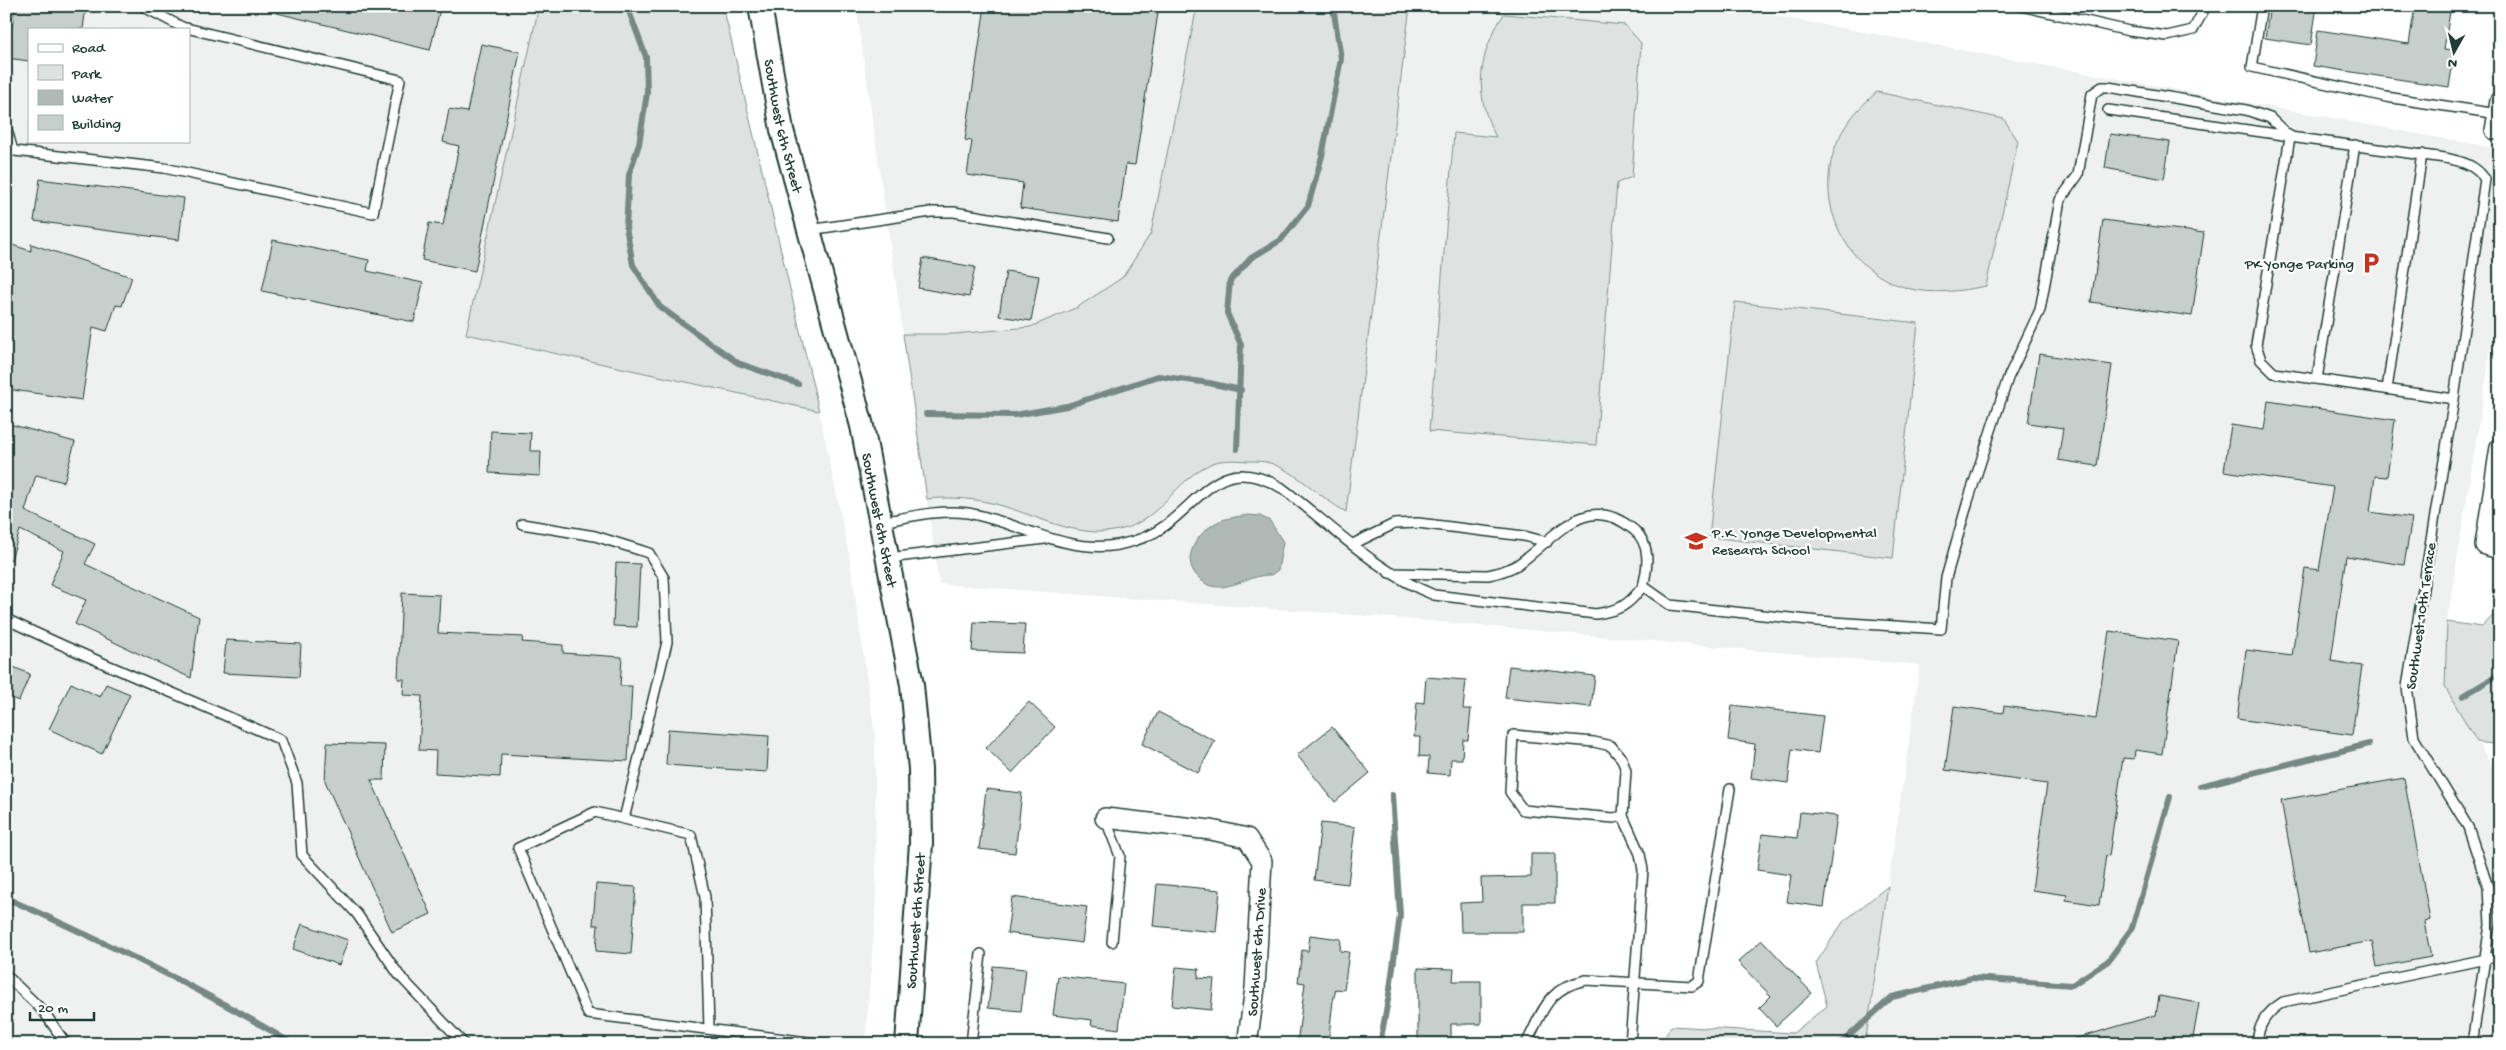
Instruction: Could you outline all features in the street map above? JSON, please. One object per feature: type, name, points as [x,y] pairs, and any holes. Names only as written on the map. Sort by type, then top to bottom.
[{"type":"street","name":"Southwest 6th Street","points":[[760,6],[782,130],[862,426],[912,685],[920,769],[921,843],[907,1044]]},
{"type":"street","points":[[2500,447],[2484,545],[2500,549]]},
{"type":"street","name":"Southwest 6th Drive","points":[[1105,818],[1211,830],[1247,838],[1262,861],[1255,988],[1248,1044]]},
{"type":"lane","points":[[142,6],[186,28]]},
{"type":"lane","points":[[2021,6],[2129,31],[2167,36],[2193,30],[2206,6]]},
{"type":"lane","points":[[2262,6],[2252,67],[2498,119]]},
{"type":"lane","points":[[6,126],[10,151],[164,168],[374,214],[400,80],[190,29]]},
{"type":"lane","points":[[1643,586],[1670,604],[1818,621],[1941,629],[1946,578],[1968,501],[2008,378],[2040,310],[2060,200],[2078,175],[2092,94],[2102,87],[2108,87],[2246,110],[2270,118],[2290,136]]},
{"type":"lane","points":[[2108,110],[2422,154],[2387,388]]},
{"type":"lane","points":[[2290,136],[2256,345],[2261,360],[2274,374],[2387,388],[2454,399]]},
{"type":"lane","points":[[2317,379],[2356,145]]},
{"type":"lane","name":"Southwest 10th Terrace","points":[[2422,154],[2470,164],[2479,170],[2485,179],[2454,399],[2407,687],[2414,738],[2468,827],[2488,887],[2490,925],[2472,1044]]},
{"type":"lane","points":[[809,230],[932,212],[954,212],[1108,238]]},
{"type":"lane","points":[[881,522],[933,513],[966,513],[1024,529],[1045,539],[1076,546],[1100,547],[1135,540],[1166,525],[1210,484],[1225,477],[1240,474],[1269,480],[1282,488],[1389,573],[1412,587],[1434,596],[1596,614],[1619,610],[1633,599],[1643,586],[1649,566],[1645,546],[1637,532],[1623,521],[1593,514],[1580,517],[1567,524],[1516,565],[1488,575],[1389,573]]},
{"type":"lane","points":[[522,524],[596,536],[649,553],[664,578],[666,642],[624,819]]},
{"type":"lane","points":[[1353,544],[1394,524],[1524,536],[1547,542]]},
{"type":"lane","points":[[888,558],[1045,539]]},
{"type":"lane","points":[[6,620],[73,651],[281,740],[298,783],[302,855],[357,914],[399,975],[464,1044]]},
{"type":"lane","points":[[1623,816],[1614,818],[1523,810],[1510,792],[1514,735],[1594,742],[1611,746],[1622,759],[1626,771],[1623,816],[1640,854],[1643,870],[1630,1044]]},
{"type":"lane","points":[[1526,1044],[1546,1005],[1556,991],[1569,983],[1586,980],[1636,981],[1692,986],[1699,981],[1730,789]]},
{"type":"lane","points":[[709,1028],[704,897],[691,835],[596,812],[518,848],[588,1014],[824,1044]]},
{"type":"lane","points":[[1105,818],[1120,856],[1112,942]]},
{"type":"lane","points":[[970,1044],[981,954]]},
{"type":"lane","points":[[2258,1044],[2260,1026],[2268,1012],[2283,1002],[2500,956]]},
{"type":"lane","points":[[6,975],[44,1012],[66,1044]]},
{"type":"shaded area","points":[[6,6],[539,6],[466,334],[819,411],[849,554],[875,735],[876,905],[865,1044],[6,1044]]},
{"type":"shaded area","name":"P.K. Yonge Developmental Research School","points":[[856,6],[1722,6],[2500,149],[2500,293],[2447,622],[2445,687],[2500,780],[2500,1044],[1865,1044],[1920,665],[1406,619],[939,584]]},
{"type":"green space","points":[[539,6],[723,6],[819,411],[466,334]]},
{"type":"green space","points":[[1197,6],[1410,6],[1346,512],[1283,468],[1267,462],[1233,460],[1210,464],[1183,483],[1149,516],[1136,524],[1120,530],[1086,531],[1057,525],[1001,506],[979,501],[957,498],[927,499],[903,334],[954,334],[1030,327],[1078,307],[1123,277],[1151,233]]},
{"type":"green space","points":[[1504,14],[1625,25],[1641,43],[1632,177],[1617,183],[1596,445],[1429,431],[1454,133],[1496,137],[1484,106],[1482,74],[1489,44]]},
{"type":"green space","points":[[1877,92],[2004,119],[2018,141],[1986,286],[1957,291],[1936,292],[1907,288],[1884,278],[1864,264],[1848,246],[1837,226],[1830,203],[1829,179],[1833,155],[1842,132],[1849,121]]},
{"type":"green space","points":[[1735,302],[1918,323],[1893,558],[1709,537]]},
{"type":"green space","points":[[2500,608],[2500,745],[2477,742],[2445,687],[2447,622],[2482,627]]},
{"type":"green space","points":[[1888,886],[1865,1044],[1661,1044],[1671,1026],[1793,1033],[1827,1006],[1816,963],[1843,922]]},
{"type":"water","points":[[1248,515],[1260,516],[1270,521],[1283,542],[1278,570],[1271,575],[1264,575],[1226,586],[1211,586],[1205,583],[1193,570],[1191,563],[1190,556],[1195,542],[1215,523],[1229,518]]},
{"type":"building","points":[[15,6],[86,6],[83,28],[28,28],[28,61],[7,58]]},
{"type":"building","points":[[278,6],[428,6],[440,9],[430,50],[277,13]]},
{"type":"building","points":[[985,6],[1159,6],[1135,165],[1126,164],[1118,222],[1020,208],[1023,183],[967,175],[972,141],[965,140]]},
{"type":"building","points":[[2270,6],[2317,6],[2311,45],[2265,38]]},
{"type":"building","points":[[2415,6],[2451,6],[2444,49],[2455,50],[2449,87],[2313,66],[2318,30],[2409,44]]},
{"type":"building","points":[[481,44],[520,52],[475,271],[422,260],[429,223],[443,225],[459,146],[443,142],[449,109],[467,112]]},
{"type":"building","points":[[2110,134],[2170,142],[2164,179],[2105,168]]},
{"type":"building","points":[[40,179],[184,198],[179,240],[34,221]]},
{"type":"building","points":[[2103,220],[2204,233],[2192,316],[2091,302]]},
{"type":"building","points":[[273,240],[369,260],[367,271],[423,283],[414,322],[262,291]]},
{"type":"building","points":[[6,243],[31,251],[31,244],[132,277],[122,306],[116,305],[107,331],[93,327],[82,400],[6,389]]},
{"type":"building","points":[[923,258],[975,267],[969,297],[918,288]]},
{"type":"building","points":[[1006,271],[1039,276],[1031,321],[999,316]]},
{"type":"building","points":[[2039,354],[2112,365],[2097,466],[2058,460],[2063,428],[2028,423]]},
{"type":"building","points":[[2268,401],[2395,420],[2387,477],[2375,476],[2370,512],[2412,518],[2404,565],[2346,556],[2331,661],[2362,666],[2352,735],[2237,719],[2246,650],[2292,656],[2305,568],[2319,570],[2333,487],[2224,471],[2231,425],[2264,430]]},
{"type":"building","points":[[6,423],[75,442],[64,482],[36,475],[25,511],[95,544],[85,564],[199,617],[191,678],[75,624],[86,600],[50,585],[64,551],[20,530],[11,560],[6,559]]},
{"type":"building","points":[[491,431],[531,433],[530,451],[541,451],[540,476],[489,473]]},
{"type":"building","points":[[616,563],[640,564],[637,627],[613,626]]},
{"type":"building","points":[[402,593],[440,595],[438,633],[523,637],[522,642],[563,645],[563,653],[622,657],[620,686],[632,686],[628,761],[501,754],[500,777],[435,773],[436,751],[419,750],[422,696],[403,695],[404,679],[398,679]]},
{"type":"building","points":[[974,622],[1025,624],[1023,653],[972,651]]},
{"type":"building","points":[[2109,631],[2178,641],[2162,754],[2135,750],[2134,759],[2123,758],[2109,856],[2106,855],[2099,905],[2066,900],[2067,895],[2032,890],[2047,784],[1945,770],[1954,706],[2003,713],[2004,706],[2096,719]]},
{"type":"building","points":[[226,640],[301,644],[299,677],[223,673]]},
{"type":"building","points":[[6,664],[30,674],[19,701],[6,696]]},
{"type":"building","points":[[1509,666],[1595,676],[1591,707],[1505,698]]},
{"type":"building","points":[[1426,677],[1466,680],[1463,709],[1471,709],[1468,740],[1463,740],[1462,759],[1451,759],[1450,775],[1428,773],[1429,757],[1419,756],[1420,737],[1414,737],[1417,702],[1424,703]]},
{"type":"building","points":[[71,683],[100,697],[106,684],[130,694],[102,754],[49,729]]},
{"type":"building","points":[[1029,702],[1055,727],[1012,773],[986,748]]},
{"type":"building","points":[[1732,705],[1823,716],[1818,753],[1792,749],[1788,783],[1751,778],[1755,744],[1728,740]]},
{"type":"building","points":[[1158,712],[1215,741],[1198,773],[1142,744]]},
{"type":"building","points":[[1332,727],[1370,773],[1335,802],[1297,755]]},
{"type":"building","points":[[668,729],[769,736],[767,772],[666,765]]},
{"type":"building","points":[[327,743],[385,745],[384,780],[371,780],[431,914],[392,932],[325,781]]},
{"type":"building","points":[[2404,778],[2430,920],[2424,922],[2431,957],[2377,967],[2372,941],[2309,953],[2281,800]]},
{"type":"building","points":[[986,789],[1022,793],[1015,853],[979,849]]},
{"type":"building","points":[[1800,812],[1837,816],[1824,907],[1787,902],[1791,875],[1757,870],[1762,834],[1797,838]]},
{"type":"building","points":[[1321,823],[1355,827],[1348,884],[1314,880]]},
{"type":"building","points":[[1531,854],[1555,854],[1555,903],[1523,903],[1523,932],[1461,932],[1460,903],[1482,902],[1481,878],[1531,877]]},
{"type":"building","points":[[596,884],[636,887],[631,954],[596,951],[598,925],[593,925]]},
{"type":"building","points":[[1157,884],[1220,890],[1216,932],[1153,926]]},
{"type":"building","points":[[1012,897],[1087,907],[1082,943],[1007,933]]},
{"type":"building","points":[[302,924],[348,940],[339,965],[293,949]]},
{"type":"building","points":[[1310,935],[1341,939],[1340,951],[1349,952],[1344,990],[1336,989],[1333,1001],[1328,1044],[1297,1044],[1305,983],[1298,982],[1302,950],[1308,951]]},
{"type":"building","points":[[1762,940],[1812,993],[1776,1026],[1759,1008],[1771,996],[1738,962]]},
{"type":"building","points":[[993,966],[1026,969],[1021,1011],[988,1008]]},
{"type":"building","points":[[1176,967],[1199,969],[1198,978],[1214,979],[1211,1010],[1172,1006]]},
{"type":"building","points":[[1418,968],[1454,969],[1453,981],[1481,981],[1481,1024],[1451,1024],[1451,1044],[1418,1044]]},
{"type":"building","points":[[1058,976],[1124,984],[1119,1029],[1091,1025],[1092,1020],[1053,1015]]},
{"type":"building","points":[[2159,996],[2199,1003],[2192,1044],[2075,1044],[2074,1039],[2156,1015]]},
{"type":"waterway","points":[[627,6],[646,57],[647,93],[639,144],[629,175],[626,227],[633,265],[660,307],[738,363],[798,384]]},
{"type":"waterway","points":[[1237,449],[1241,345],[1227,313],[1230,281],[1251,258],[1281,240],[1308,206],[1322,156],[1341,59],[1333,6]]},
{"type":"waterway","points":[[926,414],[1015,415],[1067,406],[1158,376],[1209,383],[1241,390]]},
{"type":"waterway","points":[[2463,696],[2500,674]]},
{"type":"waterway","points":[[2200,786],[2369,744]]},
{"type":"waterway","points":[[1380,1044],[1400,915],[1392,795]]},
{"type":"waterway","points":[[1840,1044],[1892,997],[1972,978],[2072,985],[2108,961],[2132,928],[2170,797]]},
{"type":"waterway","points":[[6,898],[152,966],[293,1044]]},
{"type":"place","name":"PK Yonge Parking","points":[[2371,263]]},
{"type":"place","name":"P.K. Yonge Developmental Research School","points":[[1696,541]]}]
